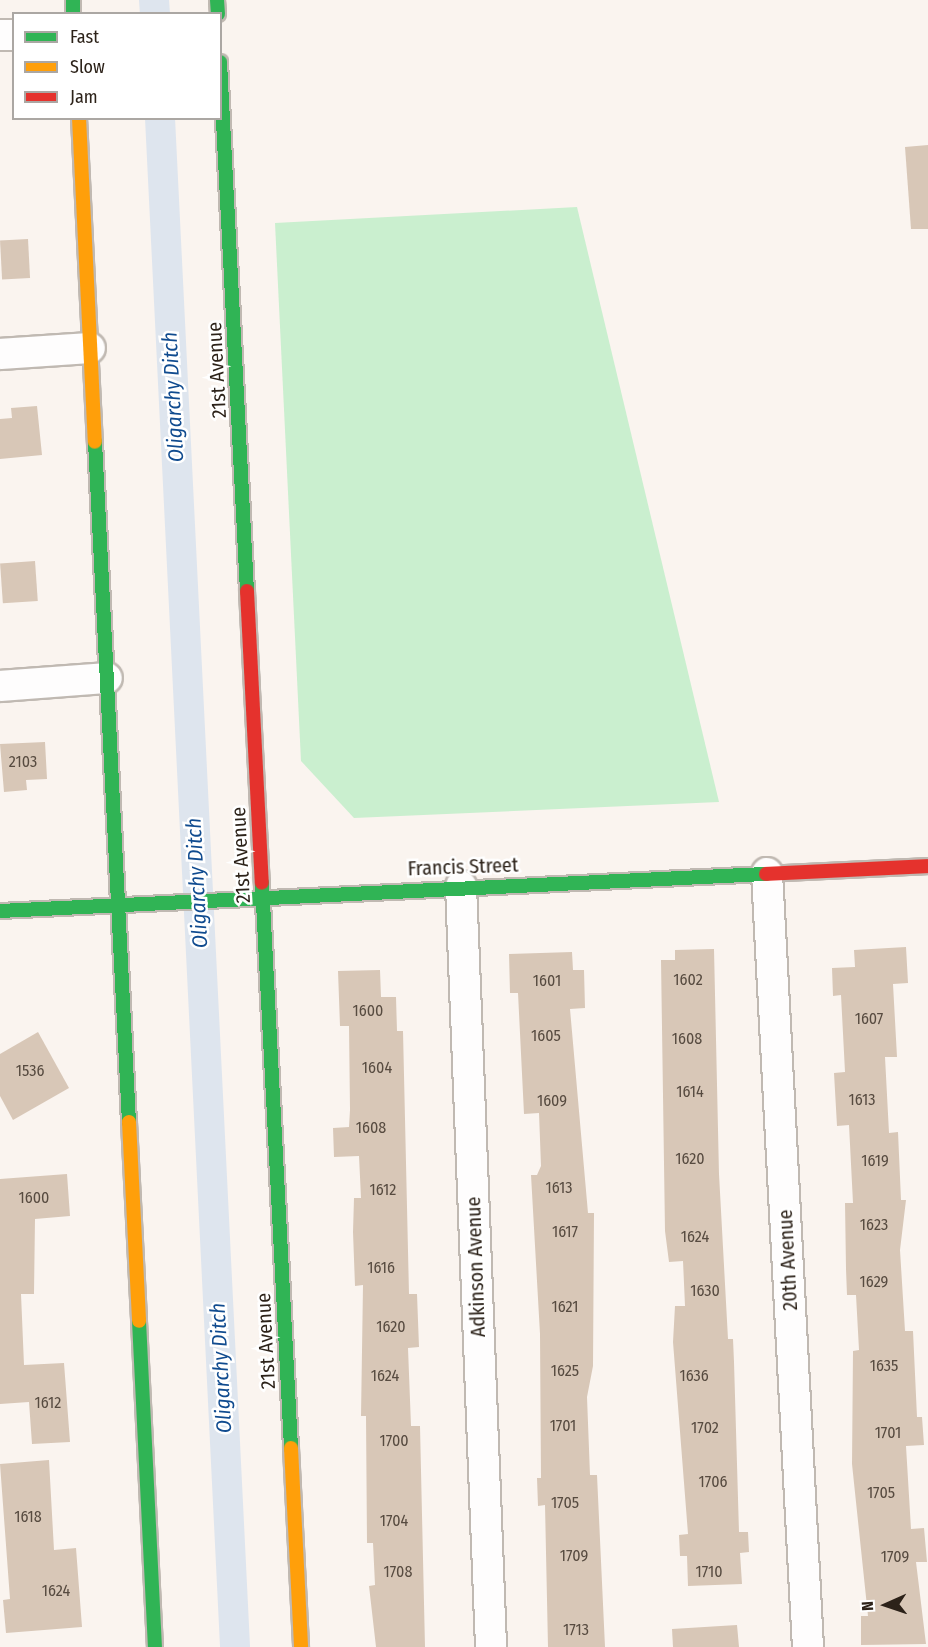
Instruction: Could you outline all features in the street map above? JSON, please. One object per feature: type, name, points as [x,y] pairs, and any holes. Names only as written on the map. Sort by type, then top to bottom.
[{"type":"street","name":"21st Avenue","points":[[222,101],[301,1647]]},
{"type":"street","points":[[79,120],[155,1647]]},
{"type":"street","points":[[0,354],[90,348]]},
{"type":"street","points":[[0,686],[107,678]]},
{"type":"street","name":"Francis Street","points":[[0,911],[263,895],[928,866]]},
{"type":"street","name":"20th Avenue","points":[[767,873],[808,1647]]},
{"type":"street","name":"Adkinson Avenue","points":[[461,886],[491,1647]]},
{"type":"green space","points":[[577,207],[719,802],[354,818],[301,761],[275,223]]},
{"type":"building","points":[[928,145],[928,229],[911,229],[905,147]]},
{"type":"building","points":[[28,239],[30,278],[2,279],[0,240]]},
{"type":"building","points":[[37,406],[42,455],[0,459],[0,419],[12,418],[11,408]]},
{"type":"building","points":[[35,561],[38,601],[3,603],[0,563]]},
{"type":"building","points":[[45,742],[47,779],[26,780],[27,790],[4,792],[0,744]]},
{"type":"building","points":[[906,947],[908,983],[893,984],[897,1057],[885,1057],[889,1133],[898,1132],[901,1200],[906,1200],[900,1250],[905,1331],[913,1331],[917,1417],[922,1417],[924,1445],[906,1446],[911,1529],[924,1528],[927,1562],[916,1562],[926,1644],[861,1645],[861,1616],[868,1616],[852,1464],[853,1351],[859,1350],[856,1295],[847,1295],[846,1269],[845,1203],[853,1203],[849,1125],[837,1126],[834,1073],[845,1072],[841,995],[833,996],[832,968],[855,967],[854,950]]},
{"type":"building","points":[[714,949],[719,1174],[728,1339],[733,1339],[739,1532],[748,1532],[749,1552],[740,1553],[742,1584],[688,1586],[687,1556],[680,1556],[679,1535],[688,1534],[673,1342],[675,1306],[685,1306],[683,1261],[669,1262],[665,1231],[661,960],[675,960],[675,950]]},
{"type":"building","points":[[572,952],[573,970],[584,970],[585,1008],[570,1009],[588,1213],[594,1213],[593,1366],[587,1397],[590,1475],[597,1475],[605,1647],[548,1647],[545,1505],[538,1506],[537,1478],[541,1478],[540,1334],[531,1175],[537,1175],[541,1166],[539,1113],[524,1114],[518,993],[510,993],[509,954]]},
{"type":"building","points":[[380,970],[381,997],[396,997],[397,1031],[403,1031],[409,1294],[417,1294],[419,1347],[408,1348],[411,1426],[420,1426],[425,1647],[376,1647],[369,1586],[375,1585],[373,1543],[367,1543],[366,1416],[361,1416],[363,1285],[355,1286],[353,1232],[354,1198],[361,1198],[359,1156],[334,1157],[333,1128],[349,1127],[350,1110],[349,1026],[340,1026],[338,971]]},
{"type":"building","points":[[38,1032],[69,1088],[13,1120],[0,1096],[0,1054]]},
{"type":"building","points":[[67,1174],[70,1216],[35,1219],[34,1294],[21,1294],[24,1365],[64,1363],[70,1442],[32,1444],[29,1402],[0,1404],[0,1179]]},
{"type":"building","points":[[49,1460],[54,1550],[76,1548],[82,1627],[6,1633],[3,1600],[10,1599],[0,1464]]},
{"type":"building","points":[[737,1625],[739,1647],[673,1647],[672,1629]]},
{"type":"waterway","name":"Oligarchy Ditch","points":[[154,0],[155,12]]},
{"type":"waterway","name":"Oligarchy Ditch","points":[[160,120],[235,1647]]},
{"type":"traffic: fast","points":[[73,0],[73,12]]},
{"type":"traffic: fast","points":[[217,0],[218,12]]},
{"type":"traffic: fast","points":[[222,101],[247,591]]},
{"type":"traffic: fast","points":[[95,442],[129,1122]]},
{"type":"traffic: fast","points":[[0,911],[766,874]]},
{"type":"traffic: fast","points":[[262,883],[291,1448]]},
{"type":"traffic: fast","points":[[139,1321],[155,1647]]},
{"type":"traffic: slow","points":[[79,120],[95,442]]},
{"type":"traffic: slow","points":[[129,1122],[139,1321]]},
{"type":"traffic: slow","points":[[291,1448],[301,1647]]},
{"type":"traffic: jam","points":[[247,591],[262,883]]},
{"type":"traffic: jam","points":[[766,874],[928,866]]}]
